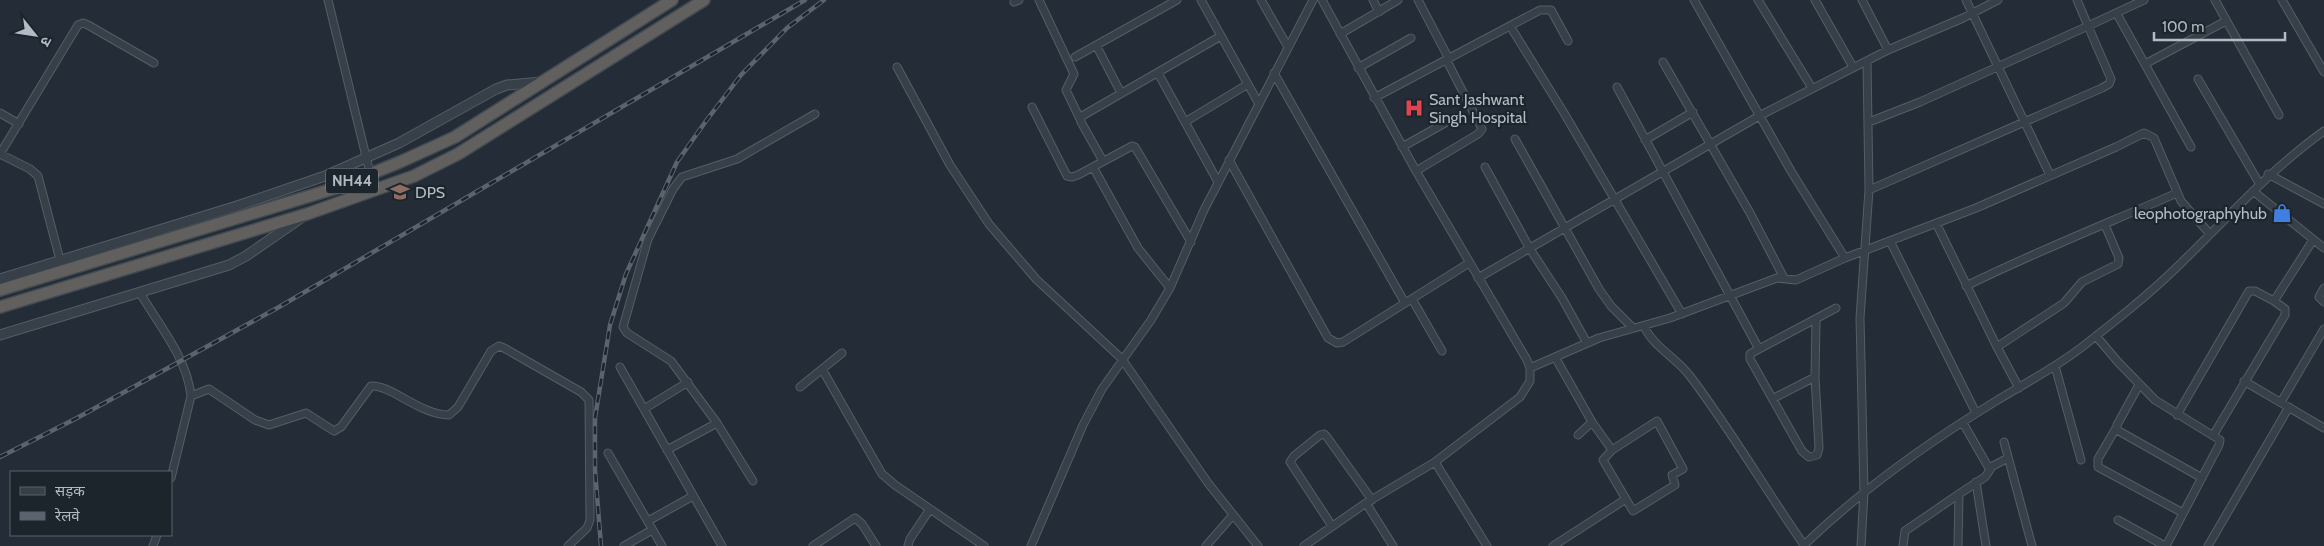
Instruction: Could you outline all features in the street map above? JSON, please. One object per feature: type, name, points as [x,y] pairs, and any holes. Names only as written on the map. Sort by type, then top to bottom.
[{"type":"highway","name":"NH44","points":[[0,290],[336,188],[370,174],[455,137],[672,0]]},
{"type":"highway","name":"NH44","points":[[0,308],[307,214],[414,176],[458,154],[704,0]]},
{"type":"street","points":[[328,0],[370,174]]},
{"type":"street","points":[[1039,0],[1074,72],[1074,77],[1066,90],[1103,161]]},
{"type":"street","points":[[1075,57],[1177,0]]},
{"type":"street","points":[[1201,0],[1258,104]]},
{"type":"street","points":[[1261,0],[1288,47]]},
{"type":"street","points":[[1031,546],[1083,425],[1102,389],[1151,320],[1170,288],[1218,182],[1313,0]]},
{"type":"street","points":[[1304,546],[1369,501],[1435,462],[1520,397],[1530,381],[1530,368],[1374,98],[1322,0]]},
{"type":"street","points":[[1373,0],[1379,12]]},
{"type":"street","points":[[1340,34],[1398,0]]},
{"type":"street","points":[[1416,171],[1478,134],[1482,129],[1418,0]]},
{"type":"street","points":[[1694,0],[1761,115],[1791,171],[1844,258]]},
{"type":"street","points":[[1758,0],[1812,88]]},
{"type":"street","points":[[1815,0],[1853,67]]},
{"type":"street","points":[[1966,0],[1971,14],[2050,175]]},
{"type":"street","points":[[1478,278],[1712,145],[1761,115],[1888,50],[1971,14],[1998,0]]},
{"type":"street","points":[[1870,190],[2024,120],[2102,88],[2111,82],[2107,67],[2077,0]]},
{"type":"street","points":[[2215,0],[2278,115]]},
{"type":"street","points":[[2282,0],[2324,72]]},
{"type":"street","points":[[1865,1],[1888,50]]},
{"type":"street","points":[[1869,122],[1920,102],[2117,14],[2139,1]]},
{"type":"street","points":[[1374,98],[1540,10],[1548,9],[1553,13],[1568,41]]},
{"type":"street","points":[[2117,14],[2191,147]]},
{"type":"street","points":[[2145,64],[2226,21]]},
{"type":"street","points":[[60,260],[38,176],[35,172],[0,154],[78,25],[83,23],[154,63]]},
{"type":"street","points":[[1510,26],[1564,113],[1682,314]]},
{"type":"street","points":[[1080,119],[1221,36]]},
{"type":"street","points":[[1358,68],[1411,38]]},
{"type":"street","points":[[1096,46],[1122,93]]},
{"type":"street","points":[[1663,62],[1712,145],[1784,278]]},
{"type":"street","points":[[1861,546],[1864,492],[1860,318],[1870,190],[1867,62]]},
{"type":"street","points":[[897,67],[974,205],[997,235],[1036,279],[1122,359],[1233,515],[1257,545]]},
{"type":"street","points":[[1158,73],[1218,182]]},
{"type":"street","points":[[1274,73],[1405,303]]},
{"type":"street","points":[[2198,79],[2259,183]]},
{"type":"street","points":[[0,279],[237,206],[326,176],[399,144],[496,89],[507,85],[543,82]]},
{"type":"street","points":[[1185,122],[1248,84]]},
{"type":"street","points":[[1617,88],[1759,349]]},
{"type":"street","points":[[1032,107],[1067,176],[1072,177],[1132,146],[1135,147],[1191,242]]},
{"type":"street","points":[[1645,140],[1693,112]]},
{"type":"street","points":[[0,114],[19,124]]},
{"type":"street","points":[[753,481],[717,423],[671,361],[627,333],[622,327],[648,239],[682,177],[737,159],[815,114]]},
{"type":"street","points":[[1402,147],[1445,123]]},
{"type":"street","points":[[1644,326],[1650,338],[1680,364],[1710,401],[1803,545],[1864,492],[1909,458],[1963,422],[2055,366],[2096,336],[2157,286],[2268,174],[2324,130]]},
{"type":"street","points":[[1530,368],[1587,343],[1682,314],[1777,278],[1794,281],[1844,258],[1936,223],[2050,175],[2144,132],[2154,138],[2181,201],[2210,233]]},
{"type":"street","points":[[1516,139],[1607,301],[1633,328]]},
{"type":"street","points":[[1230,160],[1328,338],[1337,343],[1343,342],[1469,264]]},
{"type":"street","points":[[1093,167],[1138,248],[1170,288]]},
{"type":"street","points":[[1485,167],[1530,249],[1562,298],[1587,343]]},
{"type":"street","points":[[2268,174],[2324,204]]},
{"type":"street","points":[[2252,191],[2324,248]]},
{"type":"street","points":[[1966,286],[2058,243],[2105,225],[2177,193]]},
{"type":"street","points":[[0,335],[229,265],[246,256],[307,214]]},
{"type":"street","points":[[1936,223],[1996,348],[2019,388]]},
{"type":"street","points":[[1996,348],[2064,303],[2082,282],[2118,264],[2119,258],[2105,225]]},
{"type":"street","points":[[2274,301],[2313,240]]},
{"type":"street","points":[[1890,241],[1976,414]]},
{"type":"street","points":[[2324,288],[2319,299],[2324,302]]},
{"type":"street","points":[[2177,415],[2250,291],[2255,291],[2274,301],[2286,311],[2214,434]]},
{"type":"street","points":[[140,293],[181,362],[190,385],[191,396],[172,474]]},
{"type":"street","points":[[1412,299],[1442,351]]},
{"type":"street","points":[[1816,321],[1815,377],[1819,448],[1813,457],[1806,456],[1802,451],[1774,398],[1750,359],[1750,354],[1816,321],[1836,308]]},
{"type":"street","points":[[2281,402],[2324,328]]},
{"type":"street","points":[[2096,336],[2139,385],[2155,400],[2177,415],[2214,434],[2220,442],[2165,546],[2118,520]]},
{"type":"street","points":[[191,396],[209,389],[262,423],[275,424],[306,413],[334,431],[341,427],[371,386],[381,388],[426,411],[449,414],[458,407],[491,351],[498,346],[504,348],[581,392],[589,400],[590,520],[587,528],[568,546]]},
{"type":"street","points":[[800,387],[842,353]]},
{"type":"street","points":[[1555,357],[1592,422],[1612,450]]},
{"type":"street","points":[[2055,366],[2081,460]]},
{"type":"street","points":[[620,367],[722,546]]},
{"type":"street","points":[[822,369],[882,474],[984,546]]},
{"type":"street","points":[[1774,398],[1815,377]]},
{"type":"street","points":[[2244,381],[2324,428]]},
{"type":"street","points":[[644,409],[688,382]]},
{"type":"street","points":[[2139,385],[2098,459],[2098,467],[2183,514]]},
{"type":"street","points":[[2208,546],[2289,407]]},
{"type":"street","points":[[1657,421],[1682,469],[1672,474],[1675,485],[1633,511],[1603,460],[1612,450],[1657,421]]},
{"type":"street","points":[[1578,435],[1592,422]]},
{"type":"street","points":[[1963,422],[1989,468]]},
{"type":"street","points":[[667,450],[717,423]]},
{"type":"street","points":[[2116,428],[2119,432],[2202,478]]},
{"type":"street","points":[[1332,526],[1290,462],[1294,456],[1320,435],[1324,434],[1369,501],[1393,546]]},
{"type":"street","points":[[2004,442],[2032,546]]},
{"type":"street","points":[[608,453],[662,546]]},
{"type":"street","points":[[1903,546],[1905,531],[1988,473],[1989,468],[2008,458]]},
{"type":"street","points":[[1435,462],[1487,546]]},
{"type":"street","points":[[1976,482],[1986,546]]},
{"type":"street","points":[[1958,546],[1960,494]]},
{"type":"street","points":[[648,521],[694,496]]},
{"type":"street","points":[[1553,546],[1626,499]]},
{"type":"street","points":[[908,546],[910,539],[930,509]]},
{"type":"street","points":[[1206,546],[1233,515]]},
{"type":"street","points":[[813,546],[855,518],[862,524],[875,546]]},
{"type":"street","points":[[624,546],[652,530]]},
{"type":"railway","points":[[0,457],[77,418],[279,307],[805,0]]},
{"type":"railway","points":[[601,546],[595,470],[595,418],[610,325],[626,274],[677,162],[706,121],[741,75],[787,28],[824,0]]},
{"type":"place","name":"Sant Jashwant Singh Hospital","points":[[1414,108]]},
{"type":"place","name":"DPS","points":[[400,192]]},
{"type":"place","name":"leophotographyhub","points":[[2282,213]]}]
